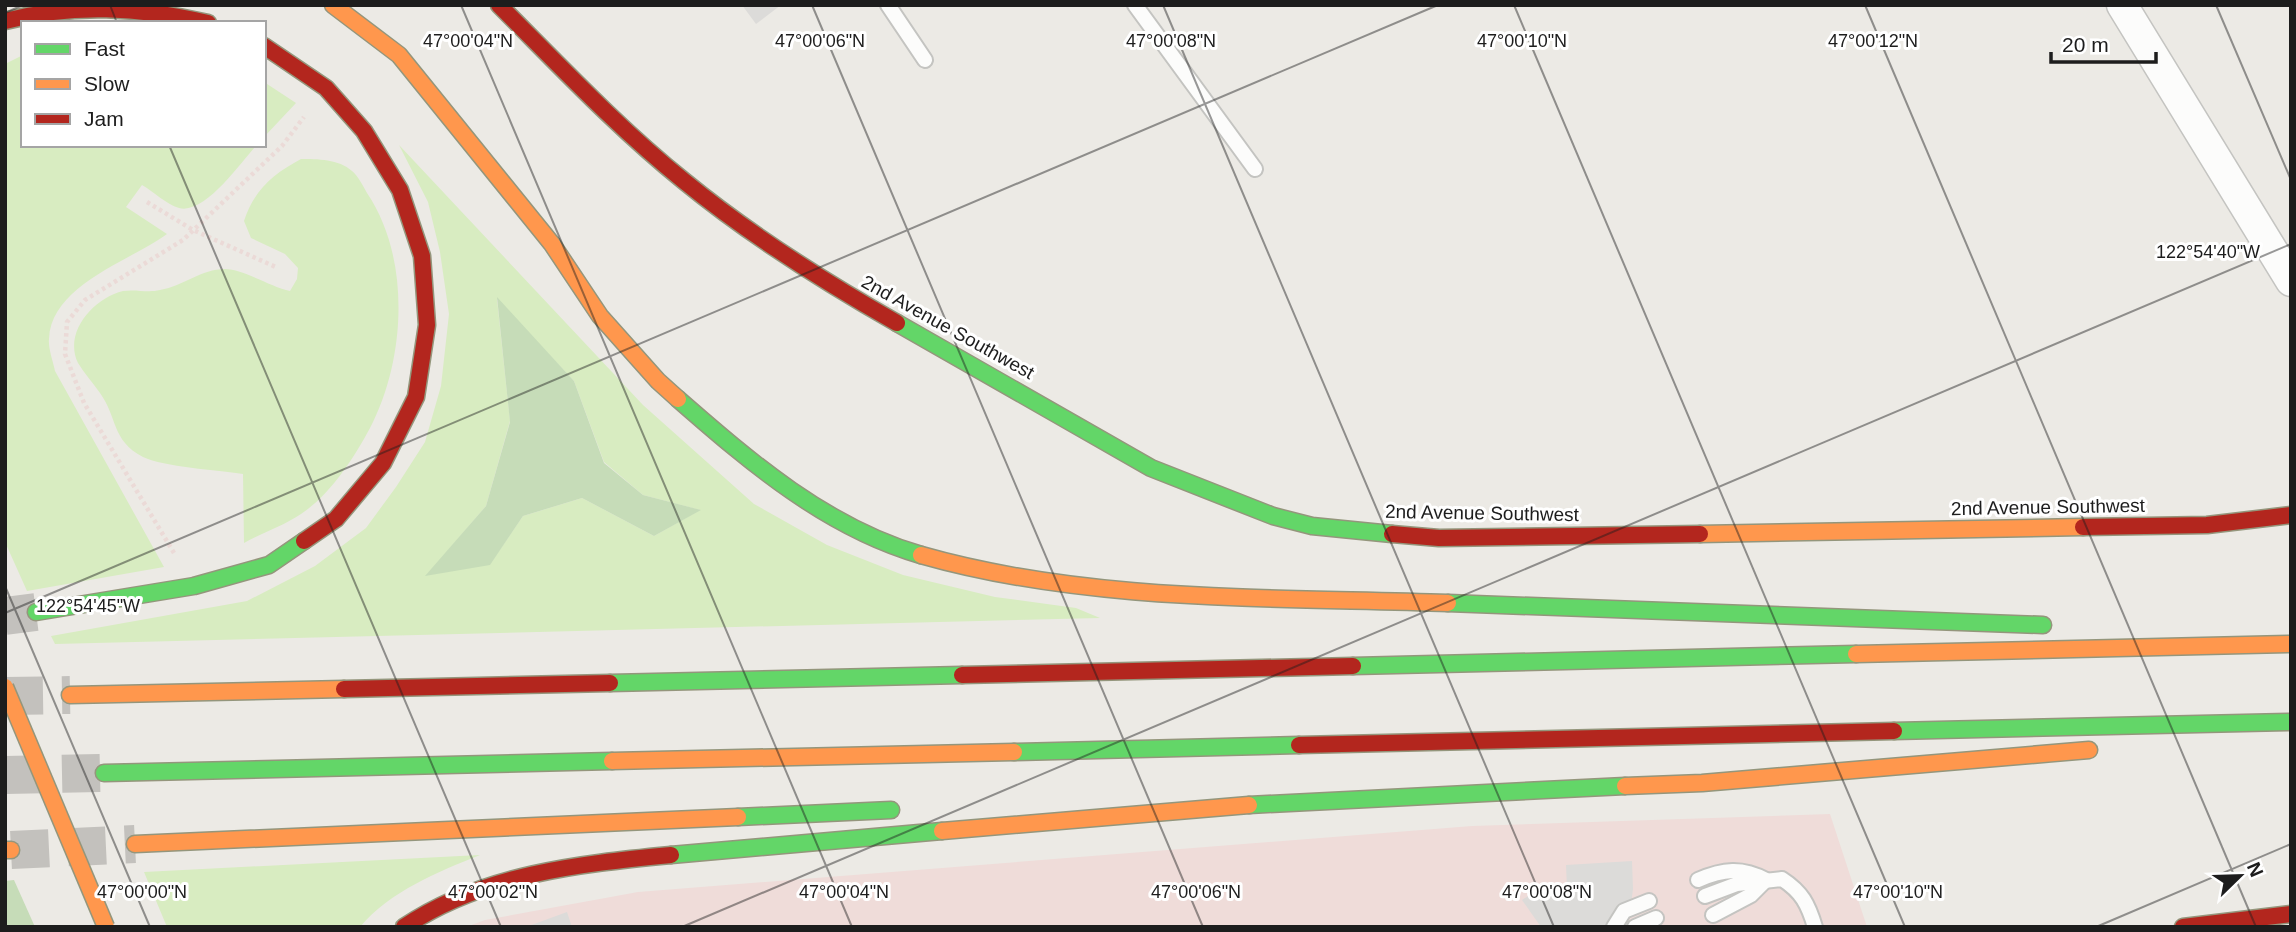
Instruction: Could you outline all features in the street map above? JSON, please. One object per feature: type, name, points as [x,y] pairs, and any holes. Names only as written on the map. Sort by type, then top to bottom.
[{"type":"main road","points":[[333,5],[399,55],[552,244],[600,316],[658,382],[726,441],[800,497],[883,544],[981,572],[1073,587],[1274,597],[2057,625]]},
{"type":"main road","name":"2nd Avenue Southwest","points":[[499,5],[615,121],[685,182],[840,291],[1151,468],[1273,516],[1312,526],[1439,538],[2207,525],[2291,515]]},
{"type":"main road","points":[[5,21],[45,11],[88,6],[163,12],[200,21]]},
{"type":"main road","points":[[36,611],[194,586],[270,565],[336,519],[383,463],[416,397],[427,325],[422,256],[400,190],[364,131],[326,88],[266,47]]},
{"type":"main road","points":[[2163,631],[2268,644]]},
{"type":"main road","points":[[70,695],[2291,643]]},
{"type":"main road","points":[[5,687],[106,927]]},
{"type":"main road","points":[[2162,743],[2271,722]]},
{"type":"main road","points":[[104,773],[2291,722]]},
{"type":"main road","points":[[404,927],[459,893],[535,873],[611,861],[1155,811],[1380,796],[1702,783],[2108,749]]},
{"type":"main road","points":[[1094,802],[1155,811]]},
{"type":"main road","points":[[135,844],[908,809]]},
{"type":"main road","points":[[2183,927],[2291,914]]},
{"type":"street","points":[[2122,5],[2286,262]]},
{"type":"lane","points":[[888,5],[925,60]]},
{"type":"lane","points":[[1135,5],[1255,169]]},
{"type":"lane","points":[[1698,880],[1733,869],[1751,872],[1766,880]]},
{"type":"lane","points":[[1705,896],[1737,884],[1782,879],[1798,889],[1808,903],[1815,927]]},
{"type":"lane","points":[[1713,915],[1751,895],[1766,880]]},
{"type":"lane","points":[[1614,927],[1624,911],[1649,901]]},
{"type":"lane","points":[[1635,927],[1656,918]]},
{"type":"path","points":[[194,586],[84,403],[65,354],[67,322],[85,300],[183,240],[282,146],[326,88]]},
{"type":"path","points":[[147,202],[193,230],[278,268]]},
{"type":"shaded area","points":[[742,5],[781,5],[756,24]]},
{"type":"shaded area","points":[[1830,814],[1867,927],[466,927],[485,920],[638,892],[1472,826]]},
{"type":"shaded area","points":[[1632,861],[1633,889],[1628,927],[1541,927],[1522,900],[1537,890],[1567,889],[1566,865]]},
{"type":"shaded area","points":[[567,912],[572,927],[526,927]]},
{"type":"green space","points":[[21,56],[21,147],[255,147],[211,196],[189,208],[174,206],[142,185],[126,207],[167,234],[77,289],[53,320],[49,343],[55,371],[164,567],[27,591],[5,542],[5,64]]},
{"type":"green space","points":[[266,83],[296,103],[266,135]]},
{"type":"green space","points":[[399,145],[643,405],[754,504],[827,545],[903,575],[995,597],[1076,608],[1100,618],[55,644],[51,636],[247,601],[315,566],[366,528],[425,442],[441,386],[449,314],[440,252],[428,202]],"holes":[[[497,299],[574,381],[604,462],[643,495],[700,510],[654,536],[582,498],[523,516],[490,564],[427,575],[486,506],[510,421]]]},
{"type":"green space","points":[[301,159],[328,160],[347,167],[358,178],[381,219],[391,247],[397,278],[396,340],[382,401],[364,440],[349,463],[312,506],[287,522],[244,543],[243,474],[164,463],[143,457],[133,450],[120,436],[106,402],[78,363],[74,351],[75,340],[78,328],[92,309],[123,291],[169,288],[200,275],[225,269],[290,291],[297,279],[298,268],[285,254],[251,238],[244,221],[253,200],[266,184]]},
{"type":"green space","points":[[497,297],[574,381],[604,463],[643,495],[701,510],[654,536],[582,498],[523,516],[490,565],[425,576],[486,506],[510,422]]},
{"type":"green space","points":[[480,855],[400,893],[372,914],[360,927],[167,927],[144,872]]},
{"type":"green space","points":[[14,880],[35,927],[5,927],[5,881]]},
{"type":"tunnel","points":[[5,616],[36,612]]},
{"type":"tunnel","points":[[5,696],[70,695]]},
{"type":"tunnel","points":[[5,775],[104,773]]},
{"type":"tunnel","points":[[11,850],[135,844]]},
{"type":"traffic: fast","points":[[897,323],[1151,468],[1273,516],[1312,526],[1392,534]]},
{"type":"traffic: fast","points":[[678,399],[762,469],[822,510],[854,528],[921,555]]},
{"type":"traffic: fast","points":[[36,612],[194,586],[269,565],[304,541]]},
{"type":"traffic: fast","points":[[1448,603],[2043,625]]},
{"type":"traffic: fast","points":[[1353,666],[1856,654]]},
{"type":"traffic: fast","points":[[610,683],[962,675]]},
{"type":"traffic: fast","points":[[1894,731],[2291,722]]},
{"type":"traffic: fast","points":[[1014,752],[1299,745]]},
{"type":"traffic: fast","points":[[104,773],[612,761]]},
{"type":"traffic: fast","points":[[1249,805],[1625,786]]},
{"type":"traffic: fast","points":[[738,817],[891,810]]},
{"type":"traffic: fast","points":[[671,855],[942,831]]},
{"type":"traffic: slow","points":[[333,5],[399,55],[552,244],[600,316],[658,381],[678,399]]},
{"type":"traffic: slow","points":[[1700,534],[2083,527]]},
{"type":"traffic: slow","points":[[921,555],[985,571],[1116,590],[1249,598],[1448,603]]},
{"type":"traffic: slow","points":[[1856,654],[2291,644]]},
{"type":"traffic: slow","points":[[5,687],[106,927]]},
{"type":"traffic: slow","points":[[70,695],[344,689]]},
{"type":"traffic: slow","points":[[1625,786],[1702,783],[2089,750]]},
{"type":"traffic: slow","points":[[612,761],[1014,752]]},
{"type":"traffic: slow","points":[[942,831],[1249,805]]},
{"type":"traffic: slow","points":[[135,844],[738,817]]},
{"type":"traffic: slow","points":[[5,850],[11,850]]},
{"type":"traffic: jam","points":[[499,5],[612,118],[684,181],[788,256],[897,323]]},
{"type":"traffic: jam","points":[[5,21],[56,11],[106,9],[157,13],[198,21]]},
{"type":"traffic: jam","points":[[266,47],[326,88],[364,131],[400,190],[422,256],[427,325],[416,397],[383,463],[336,519],[304,541]]},
{"type":"traffic: jam","points":[[2083,527],[2207,525],[2291,515]]},
{"type":"traffic: jam","points":[[1392,534],[1439,538],[1700,534]]},
{"type":"traffic: jam","points":[[962,675],[1353,666]]},
{"type":"traffic: jam","points":[[344,689],[610,683]]},
{"type":"traffic: jam","points":[[1299,745],[1894,731]]},
{"type":"traffic: jam","points":[[404,927],[434,909],[466,895],[532,874],[671,855]]},
{"type":"traffic: jam","points":[[2183,927],[2291,914]]}]
